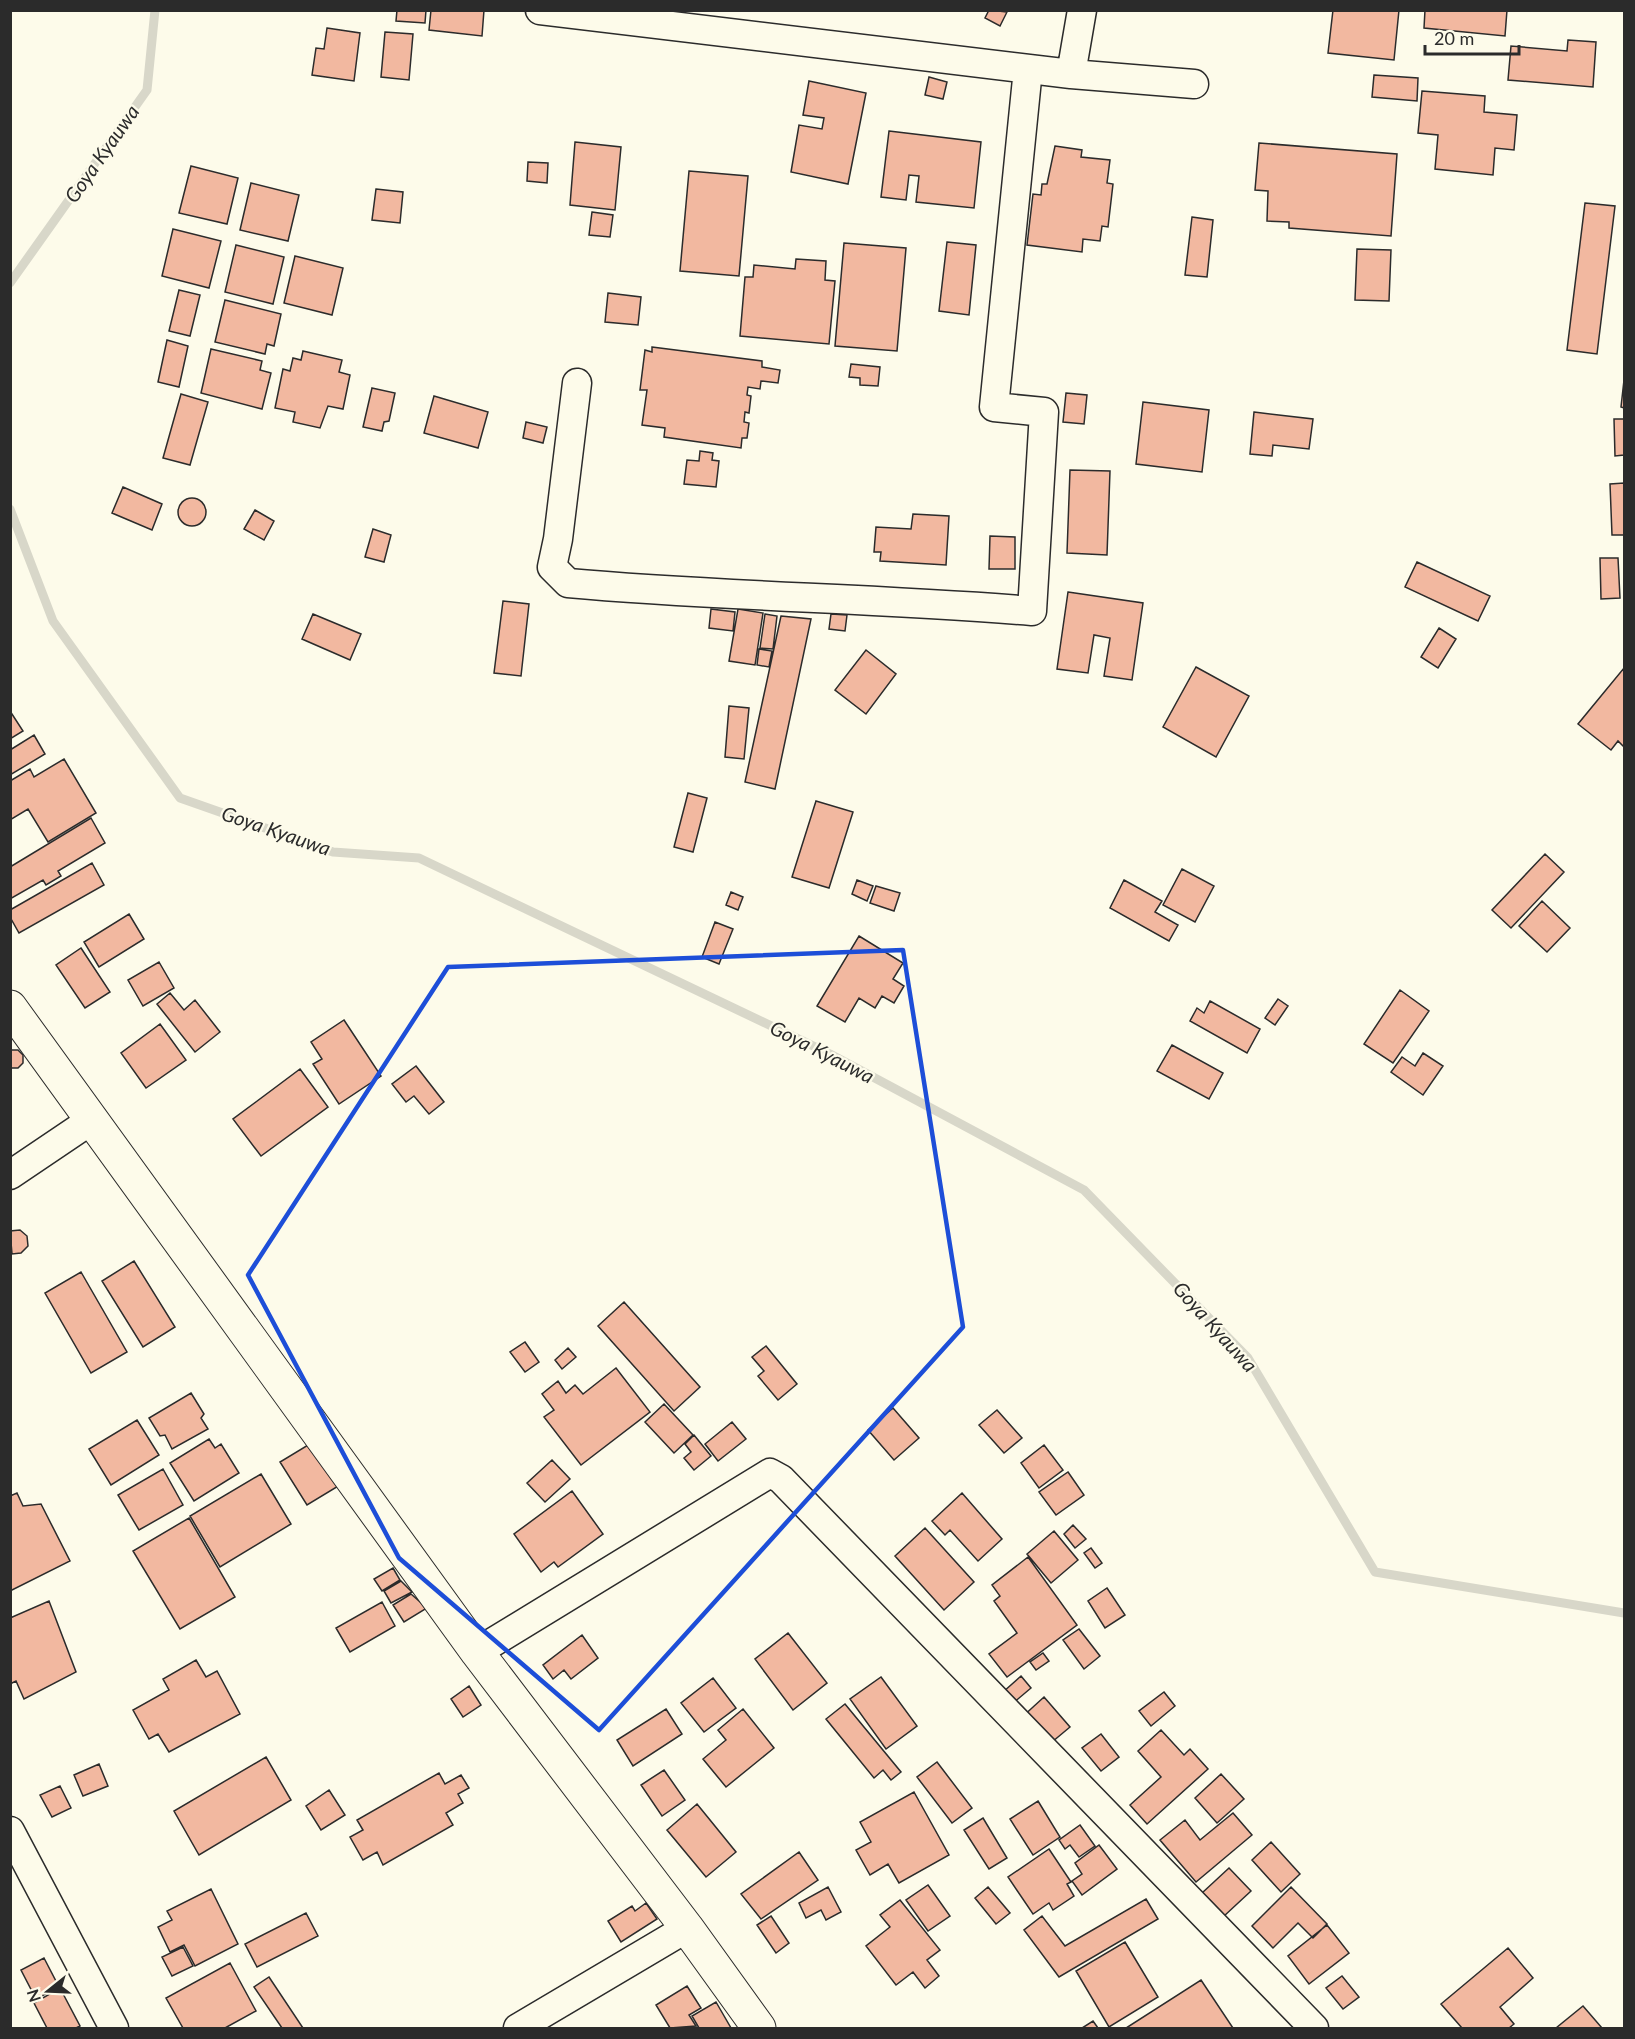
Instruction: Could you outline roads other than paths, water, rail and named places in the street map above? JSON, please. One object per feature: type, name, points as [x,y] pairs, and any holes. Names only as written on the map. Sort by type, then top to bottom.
[{"type":"street","points":[[540,10],[1071,74],[1194,84]]},
{"type":"street","points":[[1071,74],[1082,10]]},
{"type":"street","points":[[577,383],[558,538],[552,567],[568,583],[678,593],[933,602],[1032,611],[1044,412],[994,406],[997,395],[1001,327],[1028,69]]},
{"type":"street","points":[[10,1007],[477,1652],[687,1928],[759,2028]]},
{"type":"street","points":[[10,1175],[93,1119]]},
{"type":"street","points":[[477,1652],[770,1473],[782,1479],[1314,2028]]},
{"type":"street","points":[[10,1831],[114,2028]]},
{"type":"street","points":[[518,2028],[687,1928]]},
{"type":"waterway","name":"Goya Kyauwa","points":[[10,283],[147,90],[155,10]]},
{"type":"waterway","name":"Goya Kyauwa","points":[[10,509],[53,621],[180,798],[333,852],[419,858],[830,1054],[1084,1190],[1248,1358],[1375,1572],[1624,1613]]}]
